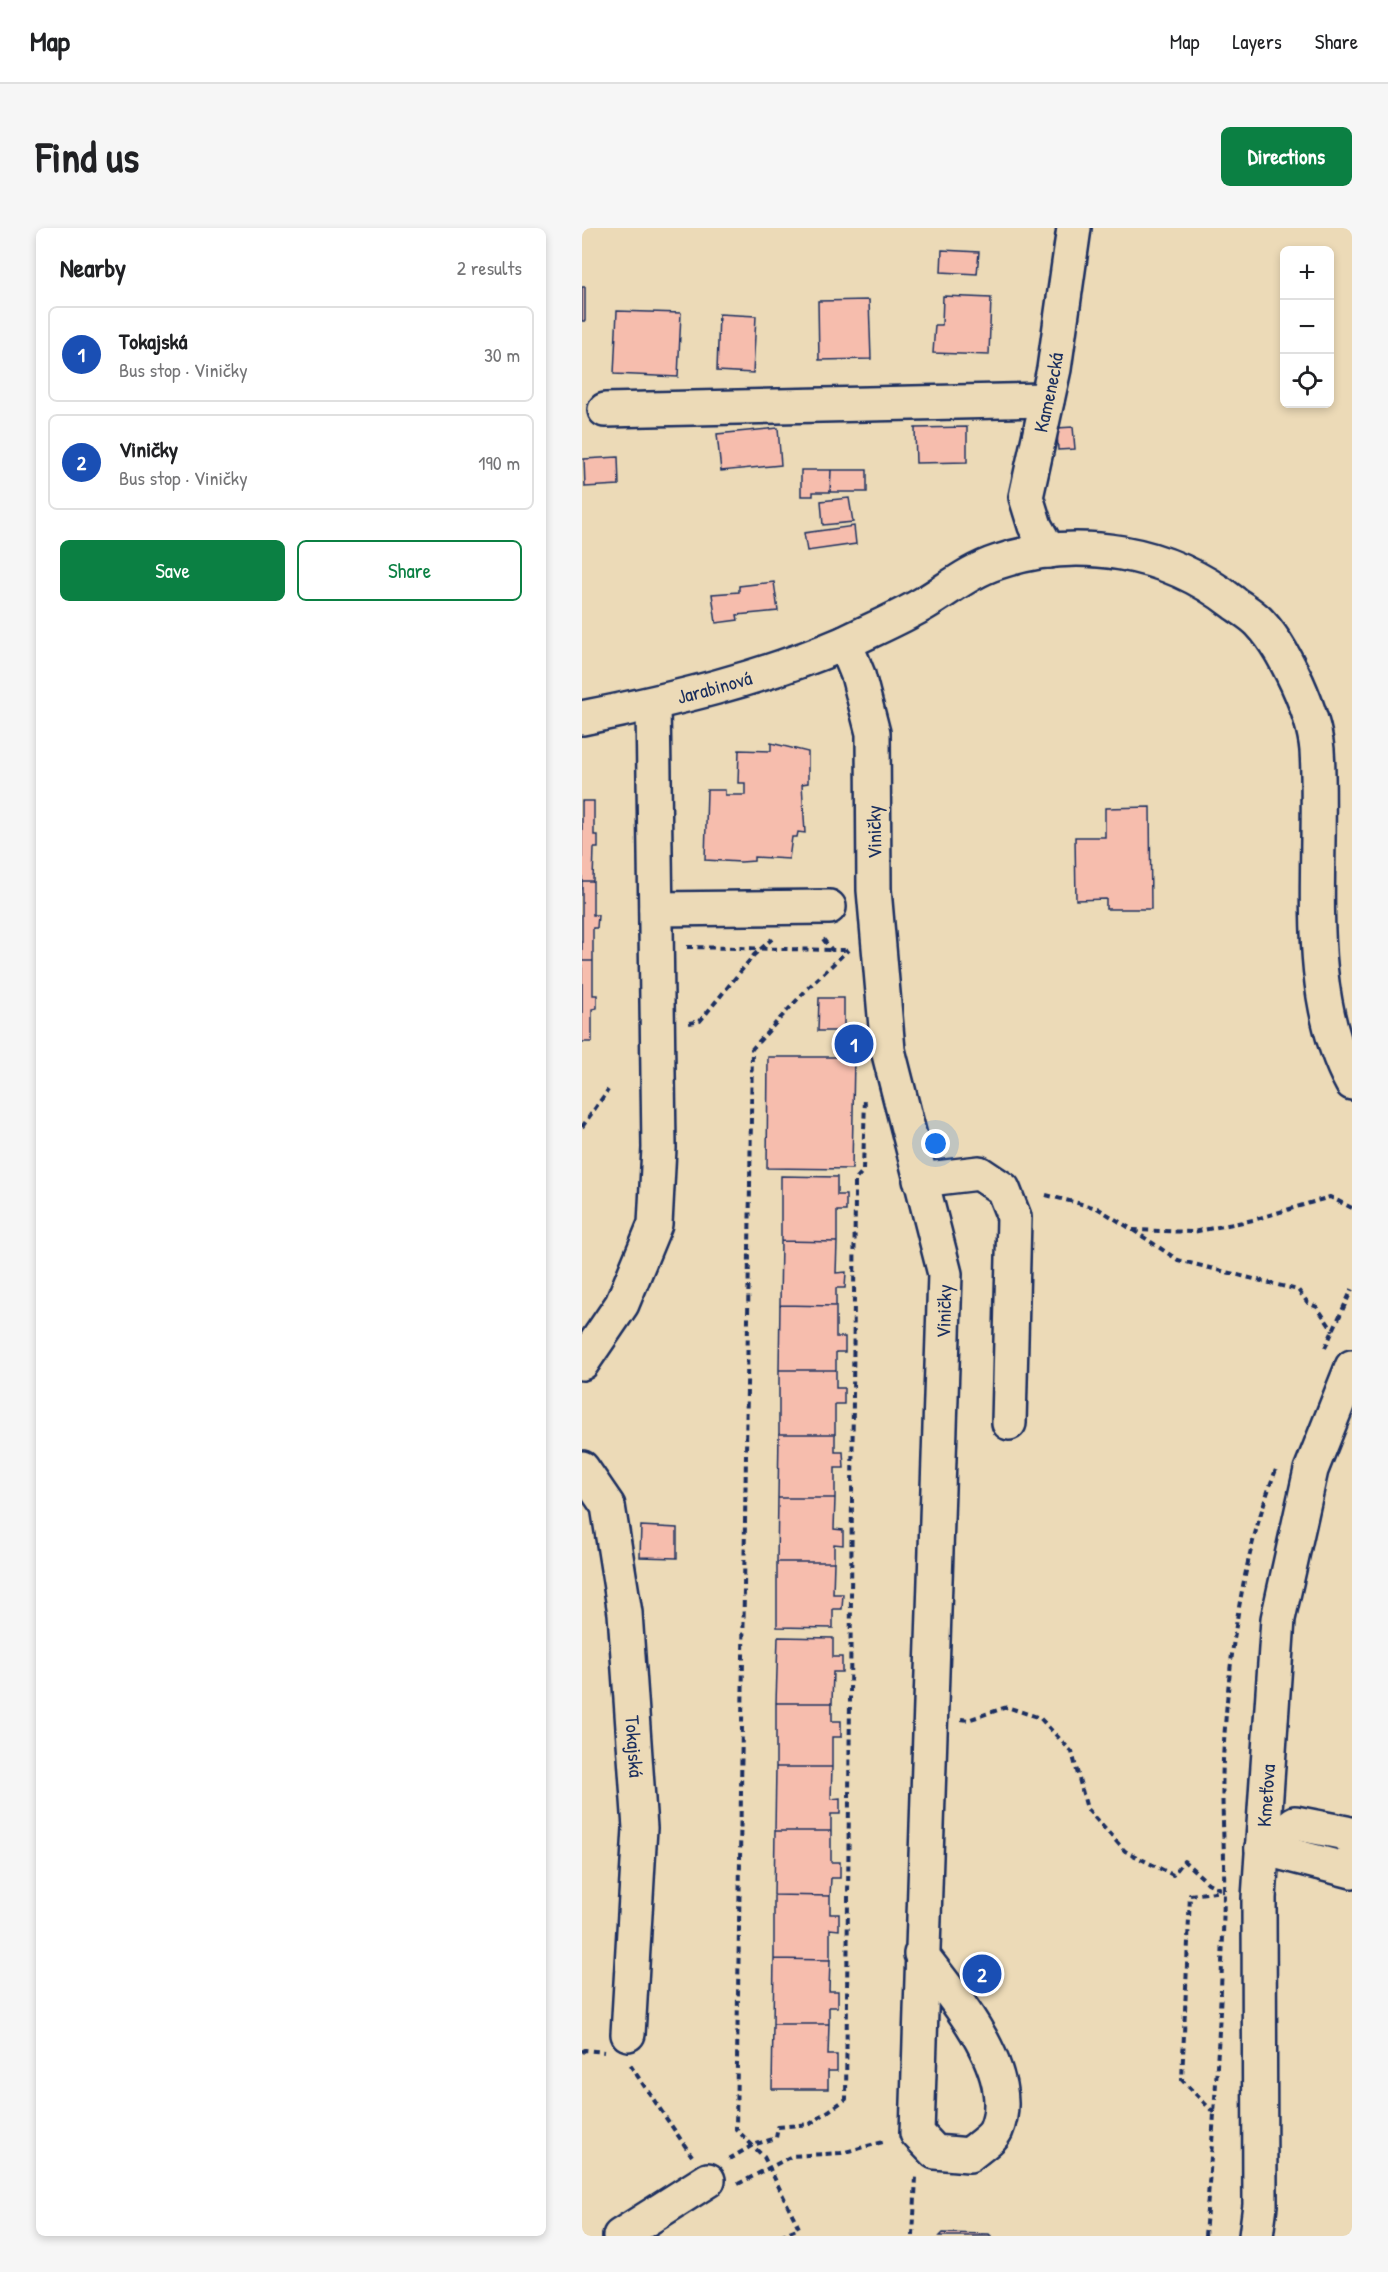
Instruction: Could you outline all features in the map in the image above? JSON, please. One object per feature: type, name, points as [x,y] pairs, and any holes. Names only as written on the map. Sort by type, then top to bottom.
[{"type":"street","name":"Kamenecká","points":[[1049,551],[1035,526],[1026,497],[1054,369],[1074,228]]},
{"type":"street","points":[[605,410],[1047,400]]},
{"type":"street","points":[[845,643],[925,603],[956,581],[987,567],[1026,554],[1049,551],[1100,549],[1133,555],[1191,575],[1220,592],[1260,623],[1286,659],[1305,700],[1317,748],[1320,968],[1326,1018],[1332,1040],[1352,1083]]},
{"type":"street","name":"Jarabinová","points":[[582,718],[653,704],[788,667],[845,643]]},
{"type":"street","name":"Viničky","points":[[845,643],[858,675],[873,733],[874,890],[863,946],[945,1274],[921,1954],[903,2137]]},
{"type":"street","points":[[582,1363],[622,1304],[655,1224],[658,1148],[653,704]]},
{"type":"street","points":[[656,909],[825,922]]},
{"type":"street","points":[[920,1180],[979,1173],[1003,1189],[1014,1217],[1009,1422]]},
{"type":"street","name":"Kmeťova","points":[[1256,2236],[1261,2194],[1259,1898],[1278,1618],[1311,1470],[1352,1367]]},
{"type":"street","name":"Tokajská","points":[[582,1468],[608,1506],[625,1613],[640,1828],[626,2044]]},
{"type":"street","points":[[1262,1848],[1295,1823],[1346,1833],[1352,1840]]},
{"type":"street","points":[[1262,1848],[1352,1871]]},
{"type":"street","points":[[903,2137],[935,2152],[969,2155],[995,2131],[1002,2098],[985,2045],[921,1954]]},
{"type":"street","points":[[620,2236],[721,2183]]},
{"type":"path","points":[[825,922],[832,950]]},
{"type":"path","points":[[694,1023],[700,1021],[761,949],[778,934]]},
{"type":"path","points":[[656,945],[832,950],[863,946]]},
{"type":"path","points":[[850,962],[863,946]]},
{"type":"path","points":[[780,2236],[799,2229],[769,2166],[753,2145],[736,2129],[752,1049],[808,988],[863,946]]},
{"type":"path","points":[[753,2145],[776,2138],[778,2127],[810,2124],[846,2099],[855,1179],[863,1171],[865,1087]]},
{"type":"path","points":[[582,1127],[608,1090]]},
{"type":"path","points":[[1046,1195],[1097,1208],[1178,1260],[1298,1290],[1308,1303],[1317,1307],[1333,1331],[1352,1289]]},
{"type":"path","points":[[1132,1230],[1193,1232],[1252,1220],[1330,1197],[1352,1208]]},
{"type":"path","points":[[931,1714],[968,1720],[1007,1707],[1040,1718],[1071,1752],[1087,1809],[1125,1851],[1173,1875],[1184,1861],[1208,1883],[1224,1891],[1259,1898]]},
{"type":"path","points":[[1215,2113],[1182,2080],[1190,1895],[1224,1891]]},
{"type":"path","points":[[1205,2236],[1215,2113],[1224,1891]]},
{"type":"path","points":[[626,2044],[721,2183],[792,2156],[841,2153],[903,2137],[913,2236]]},
{"type":"building","points":[[942,250],[979,252],[977,274],[941,272]]},
{"type":"building","points":[[582,287],[585,287],[585,321],[582,321]]},
{"type":"building","points":[[943,296],[991,298],[989,355],[933,353],[935,325],[942,325]]},
{"type":"building","points":[[869,300],[871,359],[819,360],[818,301]]},
{"type":"building","points":[[617,311],[681,313],[678,377],[614,374]]},
{"type":"building","points":[[719,314],[756,316],[753,373],[717,371]]},
{"type":"building","points":[[967,427],[967,462],[916,463],[915,428]]},
{"type":"building","points":[[1073,427],[1075,449],[1058,450],[1057,428]]},
{"type":"building","points":[[778,428],[781,465],[721,471],[717,434]]},
{"type":"building","points":[[618,457],[619,485],[585,487],[584,459]]},
{"type":"building","points":[[801,470],[831,470],[830,492],[813,492],[813,496],[801,496]]},
{"type":"building","points":[[831,470],[867,470],[867,492],[830,492]]},
{"type":"building","points":[[849,498],[853,522],[823,525],[821,501]]},
{"type":"building","points":[[854,526],[856,544],[807,551],[804,533]]},
{"type":"building","points":[[774,582],[778,611],[737,615],[738,620],[716,623],[712,594],[739,592],[739,586]]},
{"type":"building","points":[[771,743],[808,752],[808,783],[802,784],[805,833],[798,832],[797,837],[792,837],[789,859],[754,857],[754,861],[741,862],[705,860],[707,790],[725,790],[725,795],[745,795],[745,783],[738,783],[739,750],[771,751]]},
{"type":"building","points":[[582,801],[594,801],[594,835],[598,835],[598,848],[594,848],[593,881],[582,881]]},
{"type":"building","points":[[1150,807],[1151,909],[1106,909],[1106,899],[1076,900],[1075,837],[1105,837],[1105,808]]},
{"type":"building","points":[[582,881],[593,881],[593,915],[598,915],[597,928],[593,928],[593,961],[582,961]]},
{"type":"building","points":[[582,961],[593,961],[593,995],[597,995],[597,1008],[592,1009],[592,1042],[582,1042]]},
{"type":"building","points":[[819,998],[844,998],[844,1031],[818,1031]]},
{"type":"building","points":[[768,1057],[854,1057],[852,1169],[767,1168]]},
{"type":"building","points":[[781,1176],[837,1177],[837,1195],[846,1195],[846,1211],[837,1211],[837,1242],[781,1241]]},
{"type":"building","points":[[781,1241],[837,1242],[836,1273],[846,1272],[845,1288],[836,1288],[836,1306],[780,1305]]},
{"type":"building","points":[[780,1305],[836,1306],[836,1337],[845,1337],[845,1352],[836,1352],[836,1370],[779,1370]]},
{"type":"building","points":[[779,1370],[836,1370],[836,1388],[844,1388],[844,1404],[835,1404],[835,1434],[779,1434]]},
{"type":"building","points":[[779,1434],[835,1434],[835,1452],[843,1452],[844,1468],[835,1468],[835,1498],[778,1498]]},
{"type":"building","points":[[778,1498],[835,1498],[834,1529],[843,1530],[843,1545],[834,1544],[834,1562],[777,1562]]},
{"type":"building","points":[[641,1526],[677,1528],[677,1558],[640,1557]]},
{"type":"building","points":[[777,1562],[834,1562],[833,1594],[843,1594],[842,1609],[833,1609],[833,1628],[777,1627]]},
{"type":"building","points":[[778,1637],[833,1638],[833,1657],[842,1657],[842,1672],[833,1672],[832,1703],[776,1703]]},
{"type":"building","points":[[776,1703],[832,1703],[832,1721],[841,1721],[841,1737],[832,1737],[832,1767],[776,1767]]},
{"type":"building","points":[[776,1767],[832,1767],[831,1799],[840,1798],[840,1814],[831,1814],[831,1831],[775,1831]]},
{"type":"building","points":[[775,1831],[831,1831],[831,1862],[840,1862],[840,1878],[831,1878],[830,1896],[774,1895]]},
{"type":"building","points":[[774,1895],[830,1896],[830,1914],[839,1914],[839,1930],[830,1929],[830,1960],[774,1959]]},
{"type":"building","points":[[774,1959],[830,1960],[829,1991],[838,1991],[838,2007],[829,2007],[829,2024],[773,2024]]},
{"type":"building","points":[[773,2024],[829,2024],[828,2055],[837,2055],[837,2071],[828,2071],[828,2089],[772,2089]]},
{"type":"building","points":[[942,2233],[989,2234],[991,2236],[939,2236]]},
{"type":"place","name":"Tokajská","points":[[854,1044]]},
{"type":"place","name":"Viničky","points":[[982,1974]]}]
